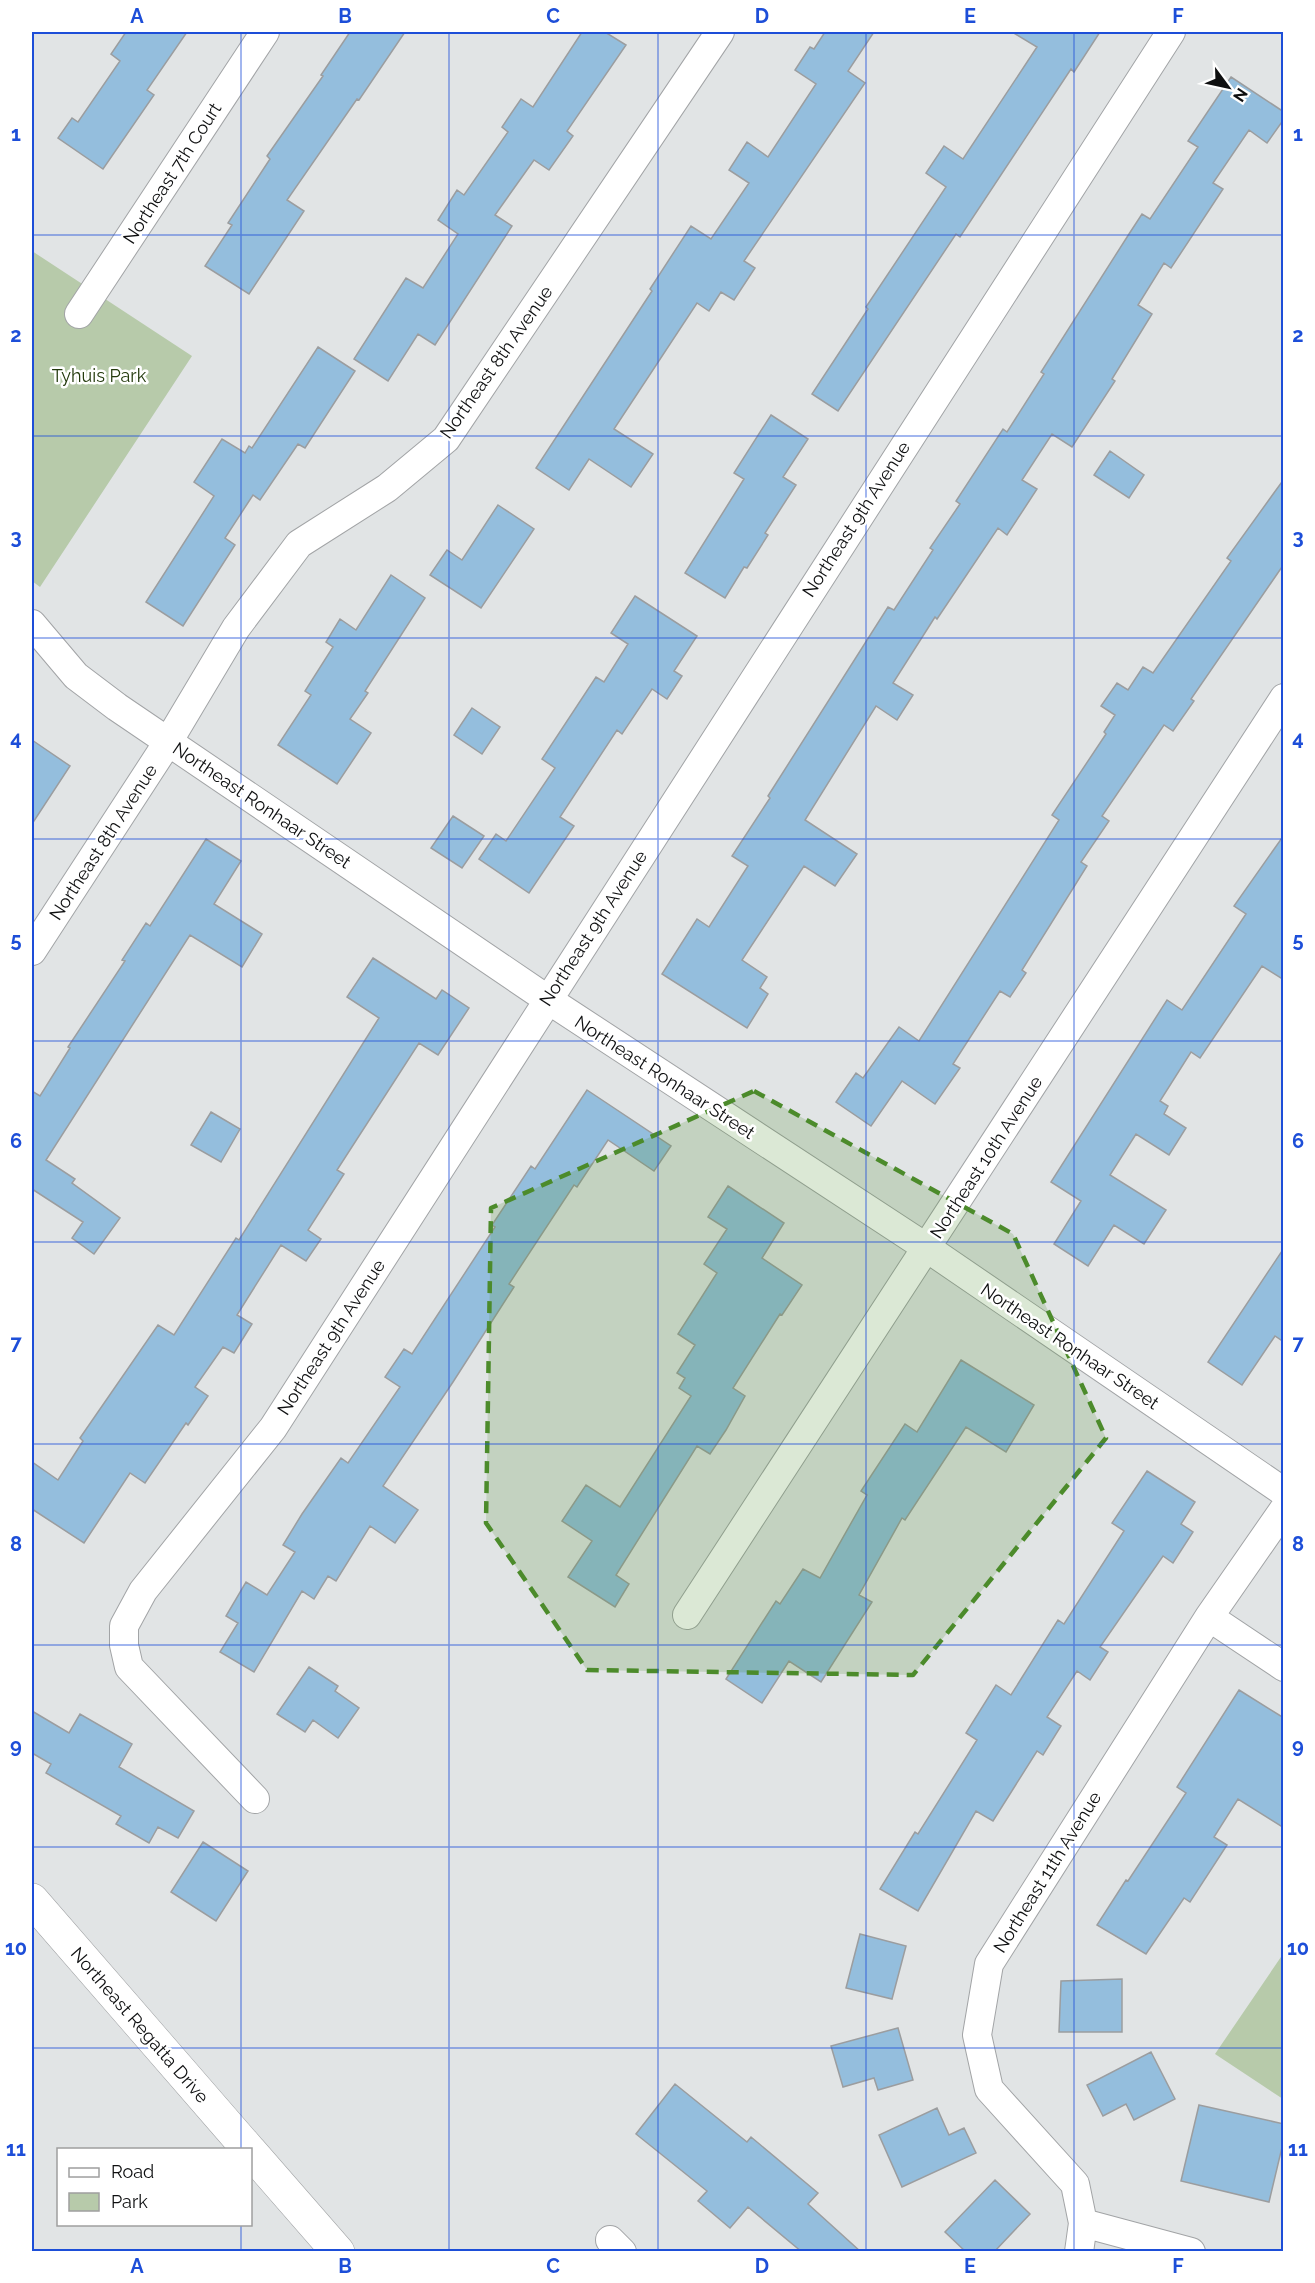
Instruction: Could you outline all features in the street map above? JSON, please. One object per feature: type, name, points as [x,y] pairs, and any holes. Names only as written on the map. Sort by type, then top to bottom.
[{"type":"main road","name":"Northeast Regatta Drive","points":[[32,1900],[248,2148]]},
{"type":"main road","name":"Northeast Regatta Drive","points":[[252,2152],[338,2252]]},
{"type":"street","name":"Northeast 7th Court","points":[[79,314],[265,32]]},
{"type":"street","name":"Northeast 8th Avenue","points":[[32,951],[168,742],[236,628],[299,544],[387,488],[446,439],[720,32]]},
{"type":"street","name":"Northeast 9th Avenue","points":[[255,1799],[129,1667],[124,1645],[124,1626],[143,1591],[273,1428],[1171,32]]},
{"type":"street","name":"Northeast Ronhaar Street","points":[[32,624],[76,676],[117,707],[547,999],[927,1248],[1284,1492]]},
{"type":"street","name":"Northeast 10th Avenue","points":[[687,1615],[1284,698]]},
{"type":"street","name":"Northeast 11th Avenue","points":[[1079,2252],[1083,2223],[1075,2184],[989,2089],[977,2035],[989,1964],[1209,1617],[1284,1509]]},
{"type":"street","points":[[1209,1617],[1284,1667]]},
{"type":"street","points":[[1083,2223],[1191,2252]]},
{"type":"highlighted area","points":[[754,1091],[1013,1234],[1106,1438],[913,1675],[587,1670],[486,1523],[491,1208]]},
{"type":"green space","name":"Tyhuis Park","points":[[32,251],[192,356],[40,587],[32,581]]},
{"type":"green space","points":[[1283,1954],[1283,2099],[1215,2054]]},
{"type":"building","points":[[126,32],[187,32],[147,90],[154,95],[103,169],[58,138],[72,118],[78,122],[120,61],[111,54]]},
{"type":"building","points":[[350,32],[405,32],[287,200],[304,211],[249,294],[205,266],[232,225],[228,223],[270,159],[267,156],[323,76],[321,75]]},
{"type":"building","points":[[582,32],[605,32],[626,45],[567,131],[573,136],[549,170],[534,160],[495,215],[512,226],[435,345],[418,334],[388,381],[354,359],[406,278],[423,288],[458,234],[438,220],[457,190],[464,195],[508,132],[502,127],[521,99],[533,107]]},
{"type":"building","points":[[825,32],[874,32],[848,71],[865,83],[744,261],[755,268],[734,300],[721,292],[709,311],[697,303],[614,429],[653,454],[631,487],[589,459],[569,490],[536,468],[652,291],[650,289],[691,226],[711,239],[749,183],[729,170],[747,142],[768,157],[816,84],[795,70],[810,47],[814,49]]},
{"type":"building","points":[[1012,32],[1100,32],[1074,72],[1071,69],[960,237],[956,234],[838,411],[812,394],[868,309],[866,307],[946,187],[926,173],[944,146],[963,159],[1037,47]]},
{"type":"building","points":[[1231,77],[1284,112],[1284,119],[1267,143],[1249,130],[1213,183],[1223,189],[1171,268],[1164,263],[1138,305],[1152,314],[1112,379],[1115,381],[1072,447],[1052,434],[1022,480],[1037,489],[1007,535],[998,528],[937,619],[935,617],[893,683],[913,695],[897,720],[876,706],[805,820],[857,854],[835,886],[804,866],[742,960],[767,977],[760,988],[768,994],[747,1028],[662,974],[697,919],[709,927],[748,866],[732,856],[770,798],[768,796],[888,607],[894,610],[933,550],[930,548],[960,504],[956,501],[1003,429],[1007,432],[1044,374],[1041,372],[1142,214],[1150,219],[1198,147],[1188,141]]},
{"type":"building","points":[[318,347],[355,371],[305,448],[298,444],[260,500],[253,495],[225,538],[235,545],[183,626],[146,602],[214,496],[194,482],[222,439],[245,453],[249,446],[252,448]]},
{"type":"building","points":[[771,415],[808,439],[783,477],[796,485],[765,533],[768,535],[725,598],[685,573],[744,479],[734,473]]},
{"type":"building","points":[[1110,451],[1144,475],[1129,498],[1094,475]]},
{"type":"building","points":[[1284,479],[1284,564],[1191,699],[1194,701],[1173,731],[1164,725],[1102,816],[1109,821],[1081,862],[1087,866],[1022,970],[1026,973],[1010,997],[1000,991],[953,1064],[960,1068],[935,1104],[902,1081],[871,1126],[836,1102],[856,1073],[863,1078],[899,1027],[919,1041],[1059,820],[1052,815],[1106,734],[1104,732],[1115,715],[1101,706],[1117,683],[1128,690],[1143,667],[1153,673],[1231,561],[1227,558]]},
{"type":"building","points":[[498,505],[534,529],[481,608],[430,575],[447,550],[462,560]]},
{"type":"building","points":[[391,575],[425,598],[365,691],[368,693],[350,719],[371,733],[337,784],[278,745],[311,695],[305,691],[333,647],[326,642],[340,619],[356,630]]},
{"type":"building","points":[[635,596],[697,636],[674,671],[682,676],[667,699],[652,689],[622,734],[617,730],[560,817],[574,826],[529,893],[479,859],[496,834],[506,841],[555,768],[542,759],[596,677],[604,682],[628,644],[611,633]]},
{"type":"building","points":[[472,708],[500,727],[482,754],[454,735]]},
{"type":"building","points":[[32,740],[70,766],[32,824]]},
{"type":"building","points":[[453,816],[484,836],[462,868],[431,848]]},
{"type":"building","points":[[1284,835],[1284,980],[1262,966],[1200,1058],[1191,1052],[1160,1101],[1168,1106],[1164,1114],[1186,1128],[1169,1155],[1136,1134],[1110,1175],[1166,1210],[1144,1244],[1114,1225],[1088,1266],[1054,1244],[1081,1201],[1051,1182],[1167,1000],[1182,1010],[1246,914],[1234,906]]},
{"type":"building","points":[[206,839],[241,861],[214,904],[262,934],[242,967],[190,935],[46,1160],[75,1179],[72,1183],[120,1218],[94,1254],[72,1238],[83,1222],[32,1189],[32,1091],[40,1096],[70,1048],[68,1047],[125,961],[122,960],[146,923],[150,926]]},
{"type":"building","points":[[373,958],[436,999],[442,990],[469,1008],[438,1055],[419,1043],[337,1170],[344,1174],[308,1230],[321,1239],[306,1261],[281,1245],[237,1315],[252,1324],[234,1353],[223,1347],[195,1387],[208,1396],[188,1425],[186,1423],[145,1483],[130,1473],[84,1543],[32,1509],[32,1462],[58,1480],[83,1441],[80,1438],[158,1325],[174,1335],[236,1238],[239,1240],[379,1018],[347,997]]},
{"type":"building","points":[[587,1090],[671,1146],[654,1171],[608,1140],[577,1187],[574,1185],[509,1284],[514,1287],[383,1486],[418,1510],[395,1543],[370,1526],[336,1581],[328,1576],[314,1599],[302,1591],[254,1672],[220,1652],[238,1623],[226,1616],[246,1582],[267,1595],[295,1552],[283,1545],[302,1514],[341,1458],[348,1463],[400,1387],[385,1377],[404,1349],[412,1354],[495,1227],[492,1225],[531,1166],[535,1169]]},
{"type":"building","points":[[211,1112],[240,1129],[221,1162],[191,1145]]},
{"type":"building","points":[[728,1186],[784,1223],[762,1258],[802,1285],[782,1315],[780,1314],[733,1388],[745,1396],[726,1430],[710,1454],[697,1446],[616,1575],[629,1584],[615,1607],[568,1577],[592,1541],[562,1521],[586,1485],[620,1507],[691,1396],[679,1388],[685,1378],[677,1373],[695,1345],[678,1334],[717,1273],[704,1264],[727,1229],[708,1217]]},
{"type":"building","points":[[1284,1248],[1284,1342],[1275,1336],[1242,1385],[1208,1362]]},
{"type":"building","points":[[961,1360],[1034,1405],[1006,1452],[966,1427],[905,1520],[902,1518],[859,1595],[872,1602],[821,1682],[789,1661],[762,1703],[726,1679],[776,1601],[780,1604],[803,1569],[820,1578],[867,1495],[861,1491],[905,1424],[917,1432]]},
{"type":"building","points":[[1147,1471],[1195,1502],[1181,1524],[1193,1532],[1173,1563],[1163,1556],[1100,1647],[1108,1652],[1090,1680],[1077,1671],[1047,1717],[1061,1726],[1043,1755],[1037,1751],[993,1821],[976,1811],[918,1911],[880,1889],[915,1832],[918,1834],[977,1740],[966,1733],[996,1685],[1011,1695],[1058,1620],[1064,1624],[1124,1531],[1112,1523]]},
{"type":"building","points":[[309,1667],[338,1686],[335,1691],[359,1708],[338,1738],[313,1720],[305,1732],[277,1714]]},
{"type":"building","points":[[1239,1690],[1284,1718],[1284,1828],[1238,1799],[1214,1837],[1227,1845],[1190,1902],[1184,1898],[1146,1954],[1097,1925],[1186,1793],[1177,1787]]},
{"type":"building","points":[[32,1711],[69,1733],[80,1714],[132,1744],[119,1767],[194,1811],[178,1838],[158,1827],[149,1843],[116,1824],[121,1816],[46,1773],[51,1764],[32,1753]]},
{"type":"building","points":[[203,1842],[248,1871],[216,1921],[171,1892]]},
{"type":"building","points":[[860,1934],[906,1946],[892,1999],[846,1988]]},
{"type":"building","points":[[1122,1979],[1122,2032],[1059,2032],[1061,1981]]},
{"type":"building","points":[[898,2028],[913,2080],[878,2090],[874,2078],[843,2087],[831,2046]]},
{"type":"building","points":[[1151,2052],[1175,2099],[1134,2120],[1126,2104],[1103,2116],[1087,2085]]},
{"type":"building","points":[[675,2084],[747,2142],[751,2137],[818,2193],[808,2204],[861,2252],[802,2252],[748,2207],[730,2228],[698,2201],[707,2191],[636,2134]]},
{"type":"building","points":[[1199,2105],[1284,2124],[1284,2139],[1269,2202],[1181,2181]]},
{"type":"building","points":[[937,2108],[949,2135],[964,2128],[976,2153],[902,2187],[879,2135]]},
{"type":"building","points":[[995,2180],[1030,2214],[994,2252],[966,2252],[945,2232]]}]
